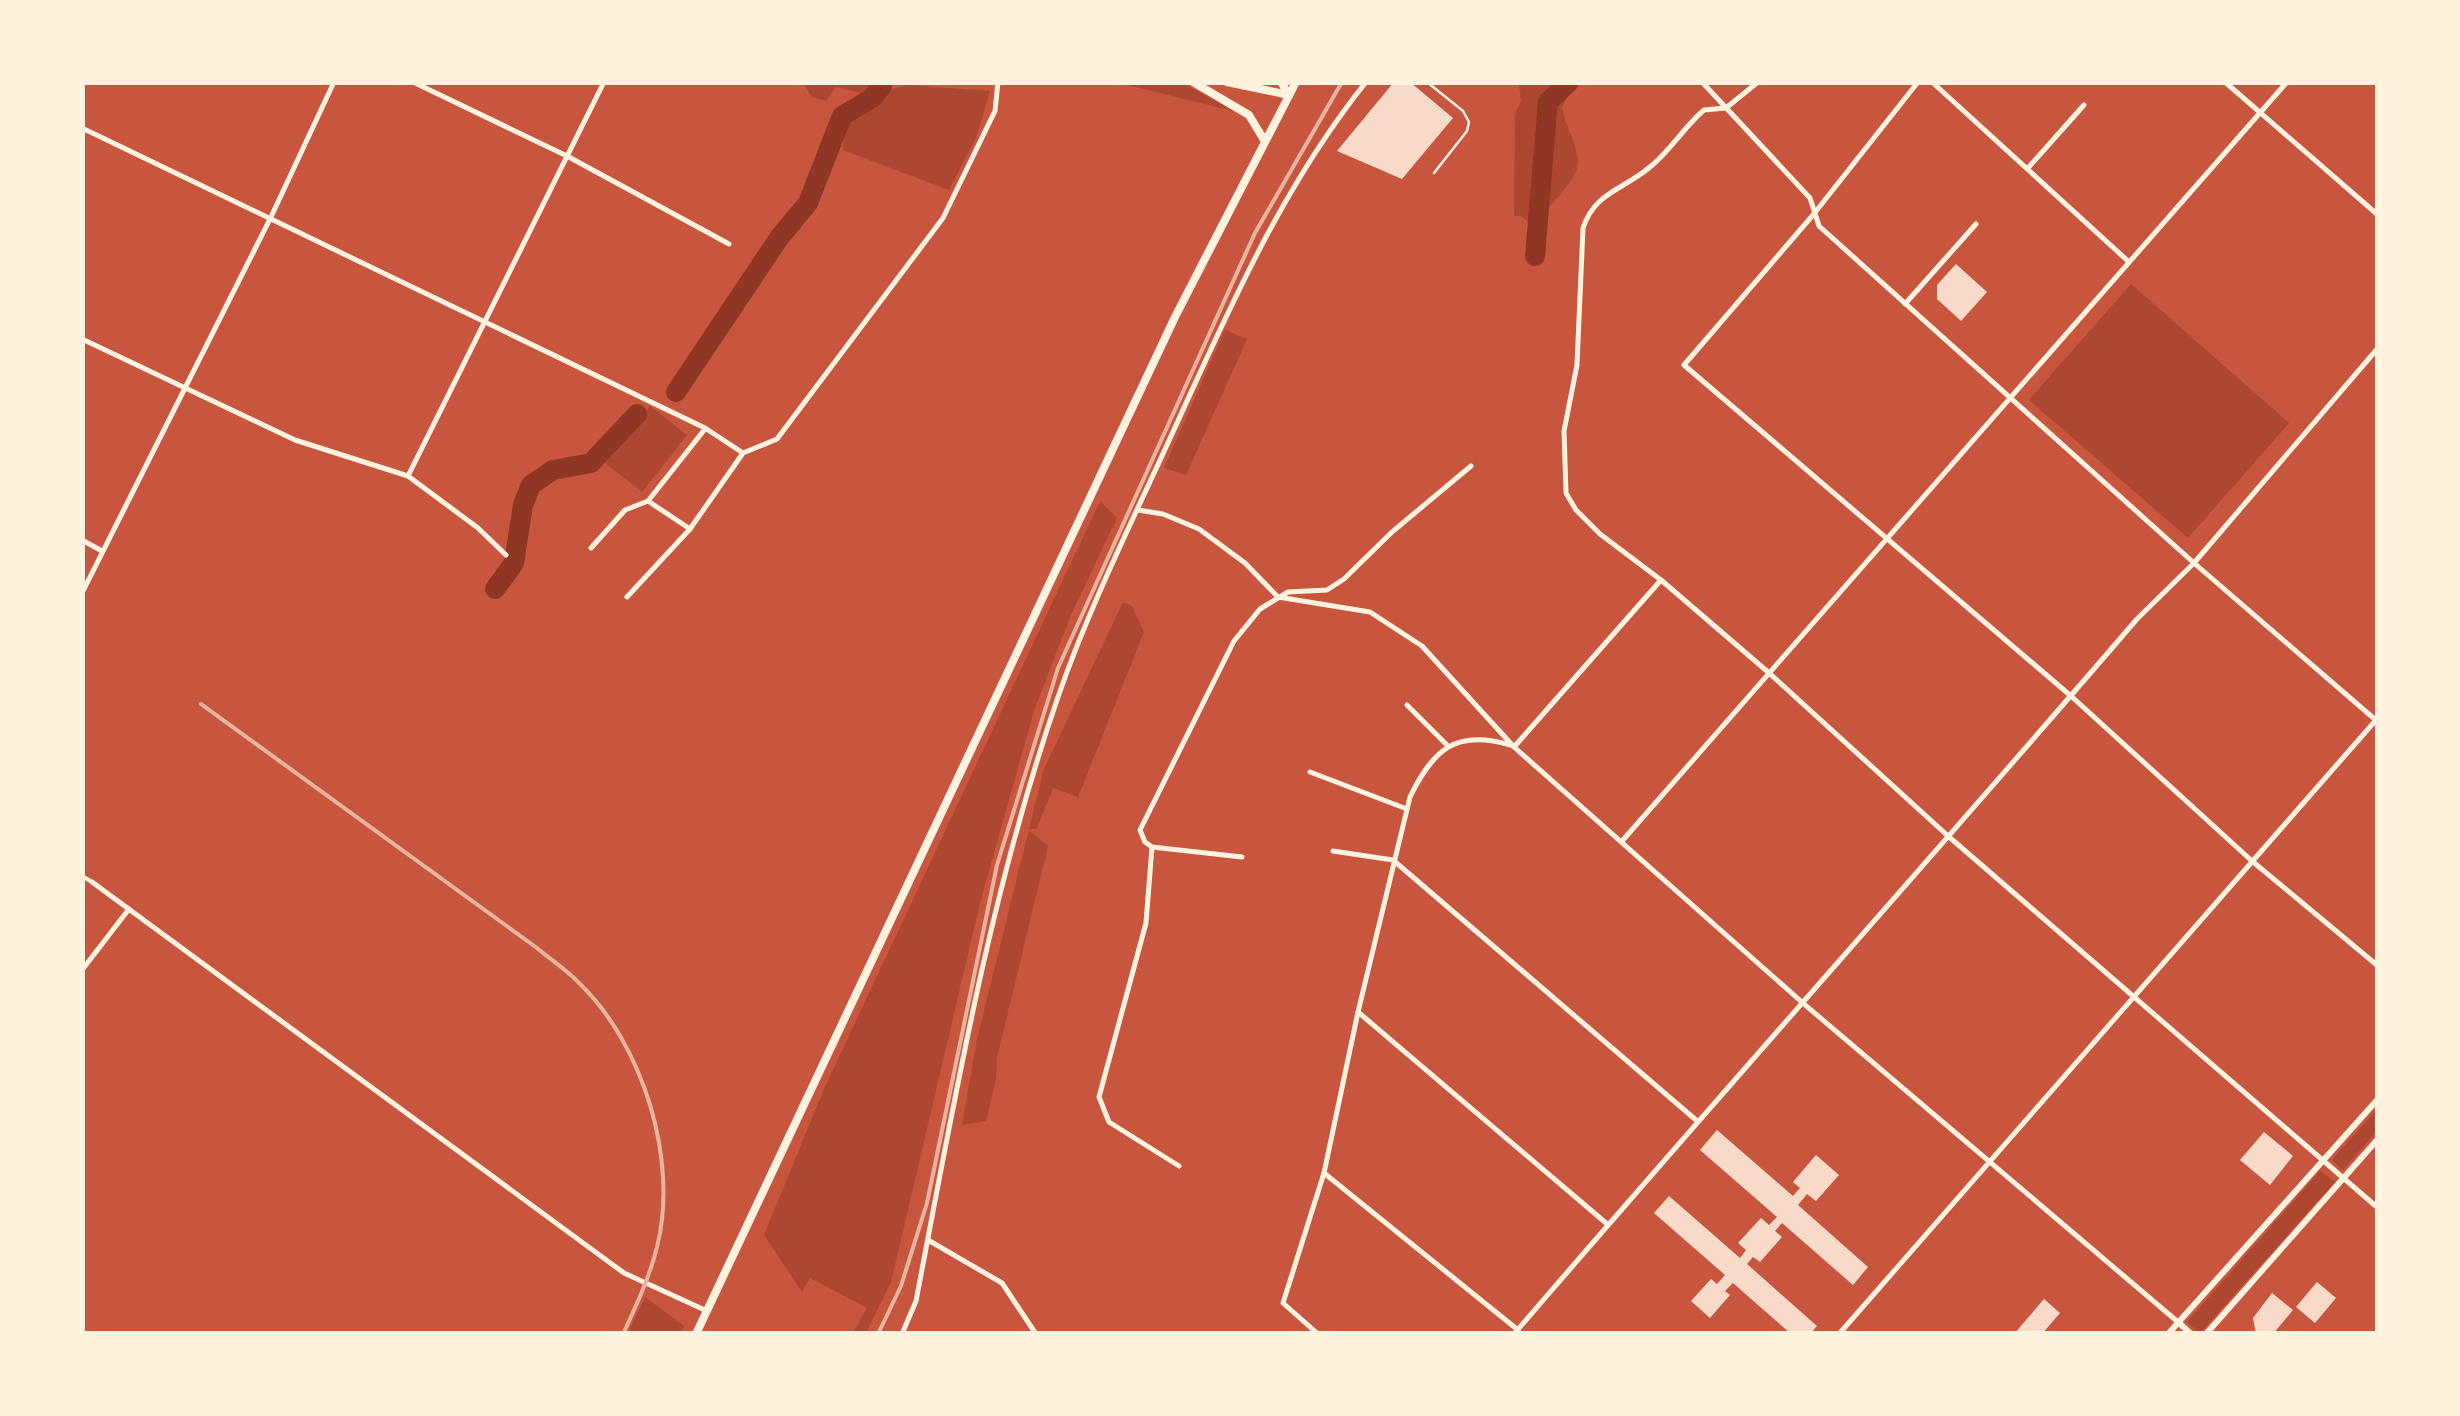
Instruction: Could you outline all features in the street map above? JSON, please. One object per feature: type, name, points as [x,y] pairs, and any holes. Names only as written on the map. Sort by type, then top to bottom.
[{"type":"main road","points":[[1193,82],[1248,115],[1264,140]]},
{"type":"main road","points":[[1227,82],[1289,95]]},
{"type":"main road","points":[[1280,82],[1289,95]]},
{"type":"main road","points":[[696,1334],[1175,317],[1297,82]]},
{"type":"street","points":[[82,593],[271,217],[334,82]]},
{"type":"street","points":[[414,82],[567,156],[729,244]]},
{"type":"street","points":[[408,476],[604,82]]},
{"type":"street","points":[[627,596],[690,529],[743,453],[778,439],[942,218],[994,112],[998,82]]},
{"type":"street","points":[[902,1334],[916,1301],[965,1042],[1022,808],[1066,678],[1254,256],[1317,146],[1366,82]]},
{"type":"street","points":[[1702,82],[1810,198],[1819,226],[2194,563],[2377,720],[1838,1334]]},
{"type":"street","points":[[1758,82],[1738,102],[1726,108],[1704,110],[1651,166],[1597,201],[1588,213],[1582,228],[1577,365],[1564,431],[1566,492],[1576,510],[1600,534],[1661,580],[1768,672],[1948,836],[2378,1208]]},
{"type":"street","points":[[1918,82],[1813,215],[1684,365],[2071,696],[2252,860],[2378,966]]},
{"type":"street","points":[[1932,82],[2129,262]]},
{"type":"street","points":[[2225,82],[2378,215]]},
{"type":"street","points":[[1622,840],[2287,82]]},
{"type":"street","points":[[2028,168],[2084,105]]},
{"type":"street","points":[[82,128],[706,428],[743,453]]},
{"type":"street","points":[[1905,304],[1976,224]]},
{"type":"street","points":[[82,340],[296,440],[408,476],[478,528],[506,556]]},
{"type":"street","points":[[1324,1173],[1516,1331],[1696,1120],[1804,1004],[2137,620],[2194,563],[2378,348]]},
{"type":"street","points":[[591,548],[624,510],[648,500],[706,428]]},
{"type":"street","points":[[1242,857],[1152,847],[1140,830],[1234,641],[1260,609],[1278,597],[1288,592],[1326,590],[1344,579],[1392,532],[1471,466]]},
{"type":"street","points":[[648,500],[690,529]]},
{"type":"street","points":[[1138,510],[1163,514],[1200,529],[1245,563],[1278,597],[1370,612],[1422,646],[1514,746],[1804,1004],[2191,1334]]},
{"type":"street","points":[[82,540],[103,552]]},
{"type":"street","points":[[1514,746],[1661,580]]},
{"type":"street","points":[[1407,705],[1447,745]]},
{"type":"street","points":[[1318,1334],[1283,1303],[1324,1173],[1407,808],[1424,770],[1447,745],[1491,740],[1514,746]]},
{"type":"street","points":[[1310,772],[1407,808]]},
{"type":"street","points":[[1152,847],[1146,923],[1099,1097],[1108,1122],[1179,1166]]},
{"type":"street","points":[[1334,851],[1393,860],[1696,1120]]},
{"type":"street","points":[[82,876],[624,1274],[707,1311]]},
{"type":"street","points":[[82,970],[128,909]]},
{"type":"street","points":[[1358,1012],[1606,1223]]},
{"type":"street","points":[[2168,1334],[2378,1099]]},
{"type":"street","points":[[2206,1334],[2378,1139]]},
{"type":"street","points":[[928,1240],[1002,1284],[1036,1334]]},
{"type":"lane","points":[[1427,82],[1463,111],[1469,122],[1434,173]]},
{"type":"shaded area","points":[[803,83],[874,83],[864,94],[836,87],[826,101],[812,97]]},
{"type":"shaded area","points":[[1119,83],[1183,83],[1233,111]]},
{"type":"shaded area","points":[[1519,83],[1574,83],[1562,107],[1577,154],[1577,169],[1534,227],[1521,216],[1514,216]]},
{"type":"shaded area","points":[[906,85],[990,91],[976,138],[949,190],[843,150],[844,121],[886,91]]},
{"type":"shaded area","points":[[2131,284],[2289,423],[2188,538],[2029,400]]},
{"type":"shaded area","points":[[1225,330],[1247,339],[1186,475],[1164,468]]},
{"type":"shaded area","points":[[650,406],[687,435],[642,492],[605,463]]},
{"type":"shaded area","points":[[1100,501],[1117,518],[1070,617],[1034,711],[981,899],[891,1282],[866,1333],[853,1333],[867,1308],[810,1278],[802,1292],[764,1235],[824,1089]]},
{"type":"shaded area","points":[[1123,602],[1132,606],[1144,632],[1078,797],[1053,788],[1037,828],[1029,830],[1044,769]]},
{"type":"shaded area","points":[[1029,831],[1048,846],[997,1058],[996,1080],[986,1121],[962,1125],[977,1039]]},
{"type":"shaded area","points":[[2377,1109],[2377,1131],[2343,1170],[2332,1160]]},
{"type":"shaded area","points":[[2320,1171],[2335,1182],[2200,1333],[2187,1322]]},
{"type":"shaded area","points":[[645,1297],[684,1326],[680,1333],[628,1333]]},
{"type":"building","points":[[1394,82],[1410,82],[1453,118],[1402,179],[1337,151]]},
{"type":"building","points":[[1956,264],[1987,292],[1961,321],[1937,299],[1937,285]]},
{"type":"building","points":[[1717,1130],[1793,1196],[1800,1188],[1793,1182],[1816,1155],[1839,1175],[1816,1201],[1807,1194],[1798,1205],[1868,1267],[1853,1285],[1782,1223],[1775,1231],[1782,1237],[1760,1262],[1753,1257],[1747,1264],[1817,1326],[1810,1334],[1791,1334],[1733,1283],[1725,1291],[1730,1295],[1710,1318],[1691,1301],[1711,1279],[1717,1284],[1725,1275],[1654,1213],[1669,1196],[1740,1258],[1746,1250],[1738,1243],[1761,1218],[1769,1225],[1777,1217],[1700,1150]]},
{"type":"building","points":[[2264,1132],[2293,1156],[2270,1185],[2240,1160]]},
{"type":"building","points":[[2317,1282],[2336,1298],[2315,1323],[2296,1307]]},
{"type":"building","points":[[2272,1293],[2293,1310],[2273,1334],[2256,1334],[2253,1318]]},
{"type":"building","points":[[2044,1299],[2060,1313],[2042,1334],[2014,1334]]},
{"type":"waterway","points":[[1535,256],[1548,102],[1569,82]]},
{"type":"waterway","points":[[676,392],[779,238],[808,203],[842,116],[872,98],[882,86]]},
{"type":"waterway","points":[[495,589],[514,563],[523,505],[531,485],[553,470],[591,463],[637,414]]},
{"type":"railway","points":[[878,1334],[901,1286],[927,1203],[997,865],[1058,668],[1255,233],[1342,82]]},
{"type":"railway","points":[[201,704],[537,948],[574,978],[602,1008],[638,1071],[659,1142],[663,1178],[663,1213],[657,1247],[623,1334]]}]
